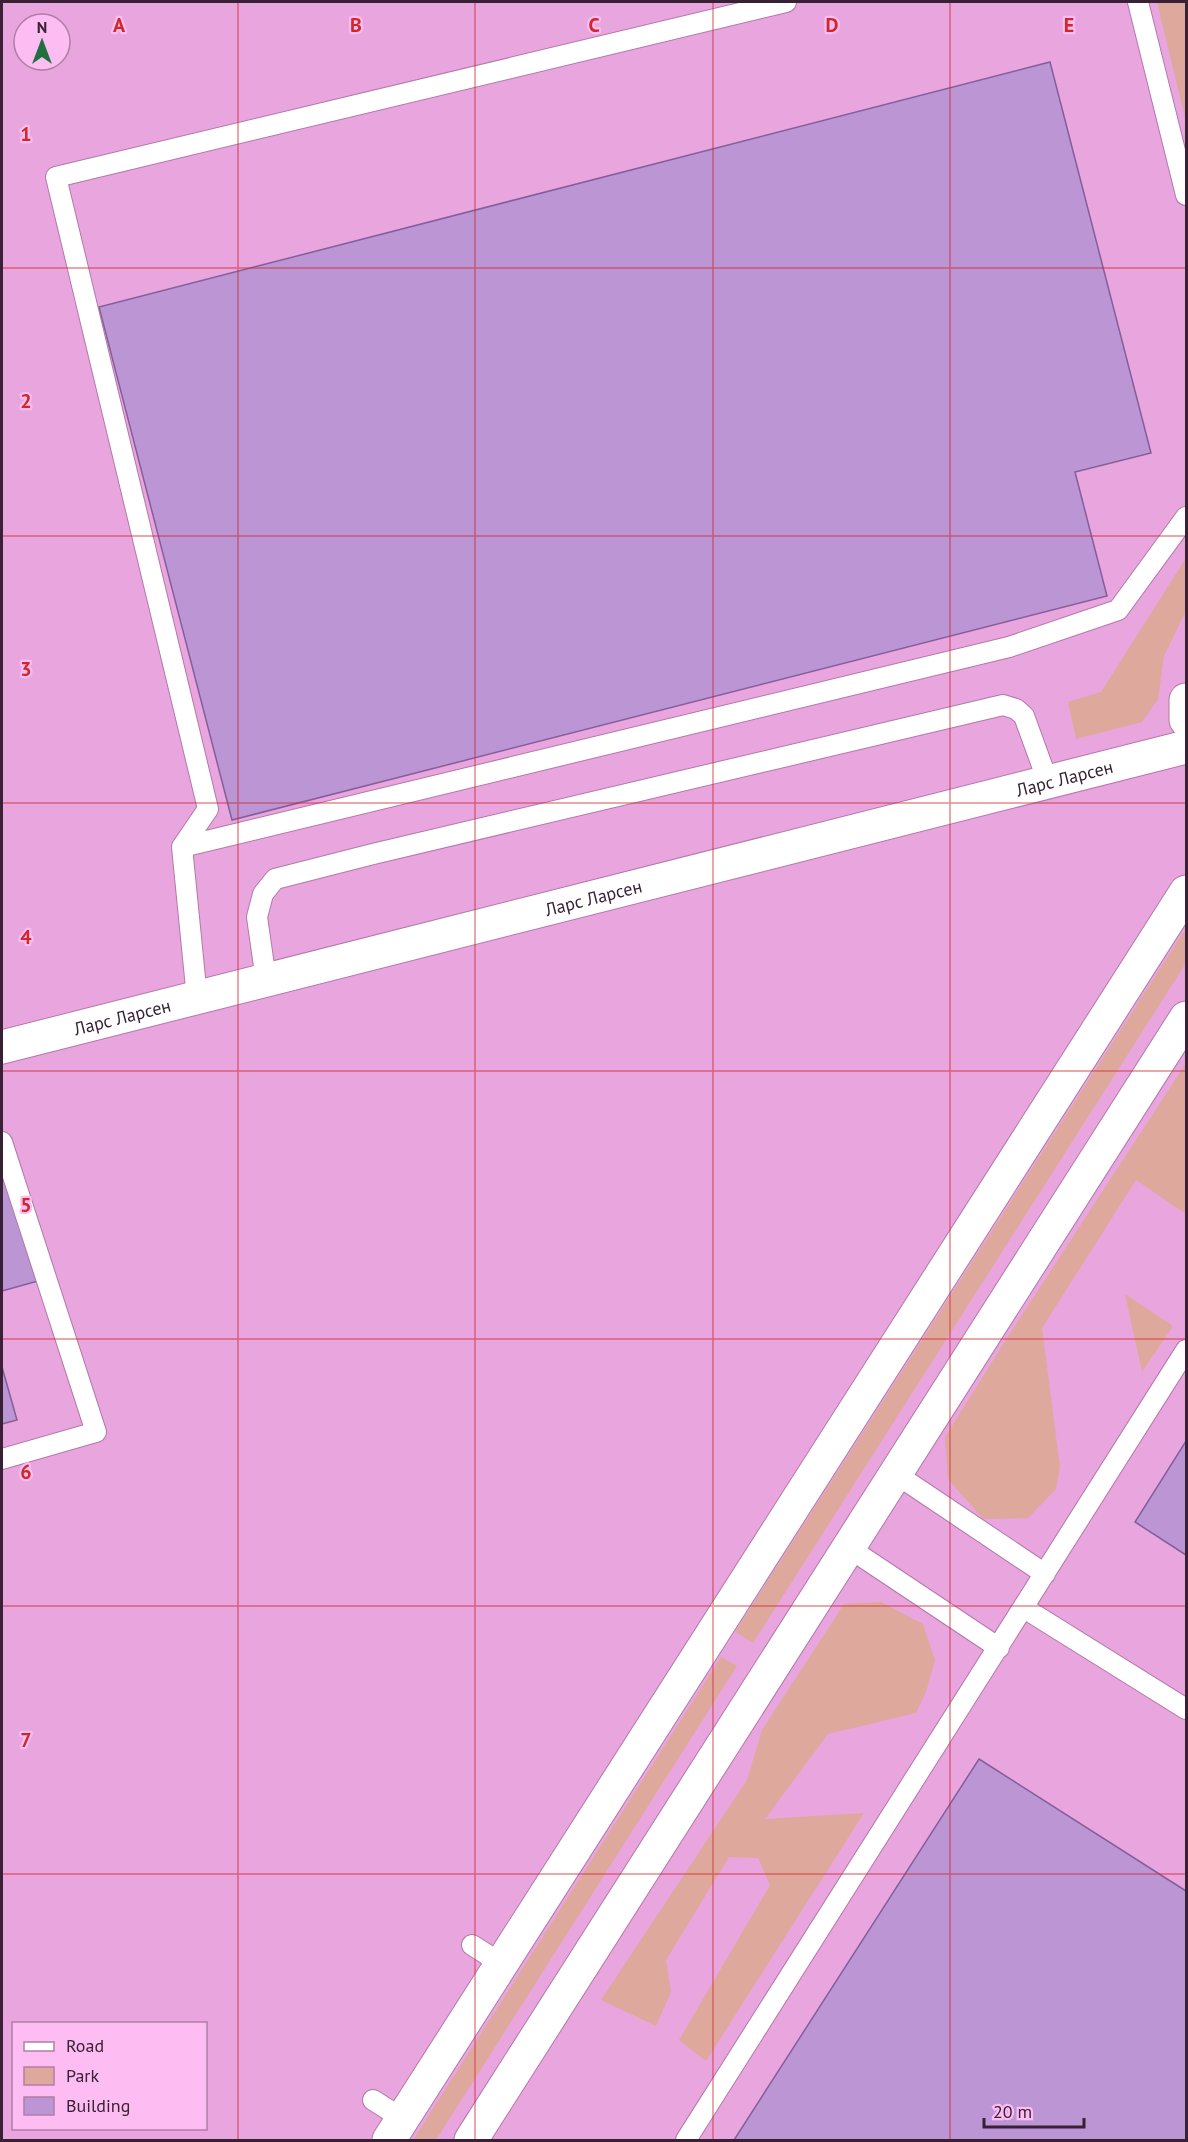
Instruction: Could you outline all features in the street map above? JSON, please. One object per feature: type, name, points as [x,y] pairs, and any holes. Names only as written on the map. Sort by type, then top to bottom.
[{"type":"street","points":[[1186,700],[1186,720]]},
{"type":"street","name":"Ларс Ларсен","points":[[2,1047],[1186,747]]},
{"type":"street","points":[[396,2129],[1186,892]]},
{"type":"street","points":[[471,2140],[1186,1018]]},
{"type":"lane","points":[[197,998],[182,847],[208,809],[56,177],[786,2]]},
{"type":"lane","points":[[1138,2],[1186,195]]},
{"type":"lane","points":[[182,847],[1020,643],[1118,610],[1186,517]]},
{"type":"lane","points":[[266,980],[257,917],[264,894],[275,879],[373,854],[1003,705],[1016,709],[1024,716],[1048,782]]},
{"type":"lane","points":[[2,1143],[96,1432],[2,1459]]},
{"type":"lane","points":[[686,2140],[1186,1350]]},
{"type":"lane","points":[[896,1474],[1045,1574]]},
{"type":"lane","points":[[849,1548],[999,1648]]},
{"type":"lane","points":[[1024,1608],[1186,1709]]},
{"type":"lane","points":[[472,1945],[502,1964]]},
{"type":"lane","points":[[373,2100],[396,2129]]},
{"type":"shaded area","points":[[2,2],[1186,2],[1186,2140],[2,2140]]},
{"type":"green space","points":[[1157,2],[1186,2],[1186,122]]},
{"type":"green space","points":[[1186,558],[1186,611],[1164,656],[1158,699],[1142,722],[1076,739],[1068,702],[1101,692]]},
{"type":"green space","points":[[1186,928],[1186,963],[753,1643],[735,1632]]},
{"type":"green space","points":[[1186,1063],[1186,1214],[1136,1180],[1042,1328],[1060,1467],[1056,1489],[1028,1518],[983,1519],[948,1479],[945,1437]]},
{"type":"green space","points":[[1125,1294],[1173,1326],[1142,1372]]},
{"type":"green space","points":[[881,1602],[923,1624],[935,1660],[926,1692],[916,1713],[828,1734],[765,1819],[864,1813],[706,2061],[679,2040],[770,1885],[758,1858],[729,1857],[666,1960],[671,1992],[656,2026],[601,2000],[747,1780],[762,1730],[844,1604]]},
{"type":"green space","points":[[721,1657],[737,1666],[436,2140],[413,2140]]},
{"type":"building","points":[[1050,62],[1151,453],[1075,472],[1107,596],[232,820],[99,307]]},
{"type":"building","points":[[2,1154],[38,1281],[2,1291]]},
{"type":"building","points":[[2,1367],[17,1420],[2,1424]]},
{"type":"building","points":[[1186,1441],[1186,1555],[1135,1522]]},
{"type":"building","points":[[979,1759],[1186,1891],[1186,2140],[734,2140]]}]
